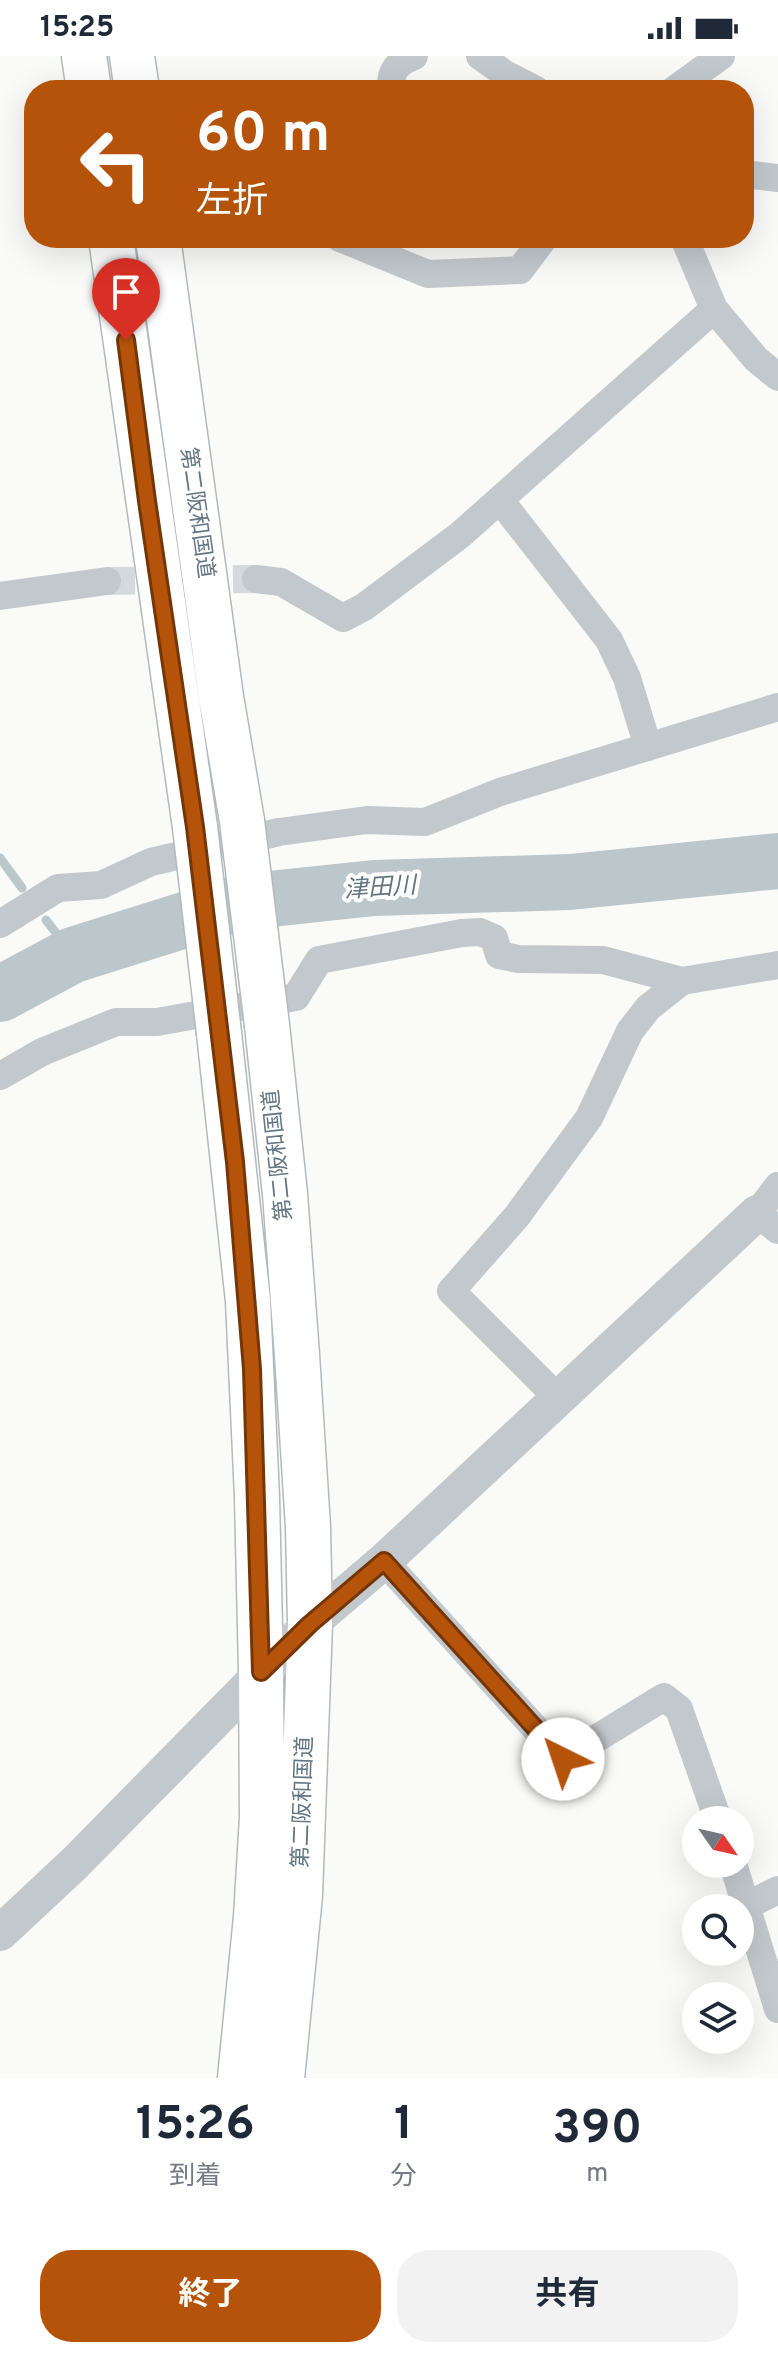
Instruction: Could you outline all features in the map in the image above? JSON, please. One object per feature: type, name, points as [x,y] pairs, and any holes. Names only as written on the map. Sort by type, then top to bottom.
[{"type":"highway","points":[[84,56],[88,80]]},
{"type":"highway","points":[[132,56],[136,80]]},
{"type":"highway","name":"第二阪和国道","points":[[112,248],[195,827],[248,1301],[257,1497],[262,1817],[256,1917],[240,2078]]},
{"type":"highway","name":"第二阪和国道","points":[[159,248],[221,697],[242,821],[285,1194],[299,1383],[308,1527],[310,1624],[300,1895],[282,2078]]},
{"type":"street","points":[[390,80],[398,62],[414,56]]},
{"type":"street","points":[[480,56],[517,80]]},
{"type":"street","points":[[688,80],[721,56]]},
{"type":"street","points":[[754,175],[778,178]]},
{"type":"street","points":[[364,248],[428,274],[520,270],[536,248]]},
{"type":"street","points":[[688,248],[714,309],[756,359],[778,377]]},
{"type":"street","points":[[256,579],[281,582],[343,618],[364,607],[500,500],[714,309]]},
{"type":"street","points":[[500,500],[609,640],[627,678],[648,747]]},
{"type":"street","points":[[0,596],[107,581]]},
{"type":"street","points":[[0,924],[58,888],[101,885],[151,862],[279,832],[367,820],[425,822],[500,792],[778,707]]},
{"type":"street","points":[[0,1076],[42,1052],[116,1022],[157,1022],[296,997],[319,960],[462,933],[480,932],[494,938],[499,955],[518,959],[603,960],[682,981],[778,965]]},
{"type":"street","points":[[558,1398],[451,1291],[517,1216],[589,1118],[630,1031],[648,1008],[682,981]]},
{"type":"street","points":[[0,1933],[75,1863],[310,1624],[384,1561],[558,1398],[771,1210]]},
{"type":"street","points":[[384,1561],[563,1759],[664,1697],[679,1709],[713,1806]]},
{"type":"street","points":[[754,1902],[778,1890]]},
{"type":"street","points":[[754,1926],[778,2009]]},
{"type":"waterway","points":[[0,858],[22,888]]},
{"type":"waterway","name":"津田川","points":[[0,994],[73,955],[242,902],[374,888],[570,882],[778,861]]},
{"type":"waterway","points":[[46,920],[73,955]]},
{"type":"tunnel","points":[[107,581],[256,579]]},
{"type":"route","points":[[126,340],[195,827],[235,1162],[252,1369],[261,1672],[310,1624],[384,1561],[563,1759]]}]
